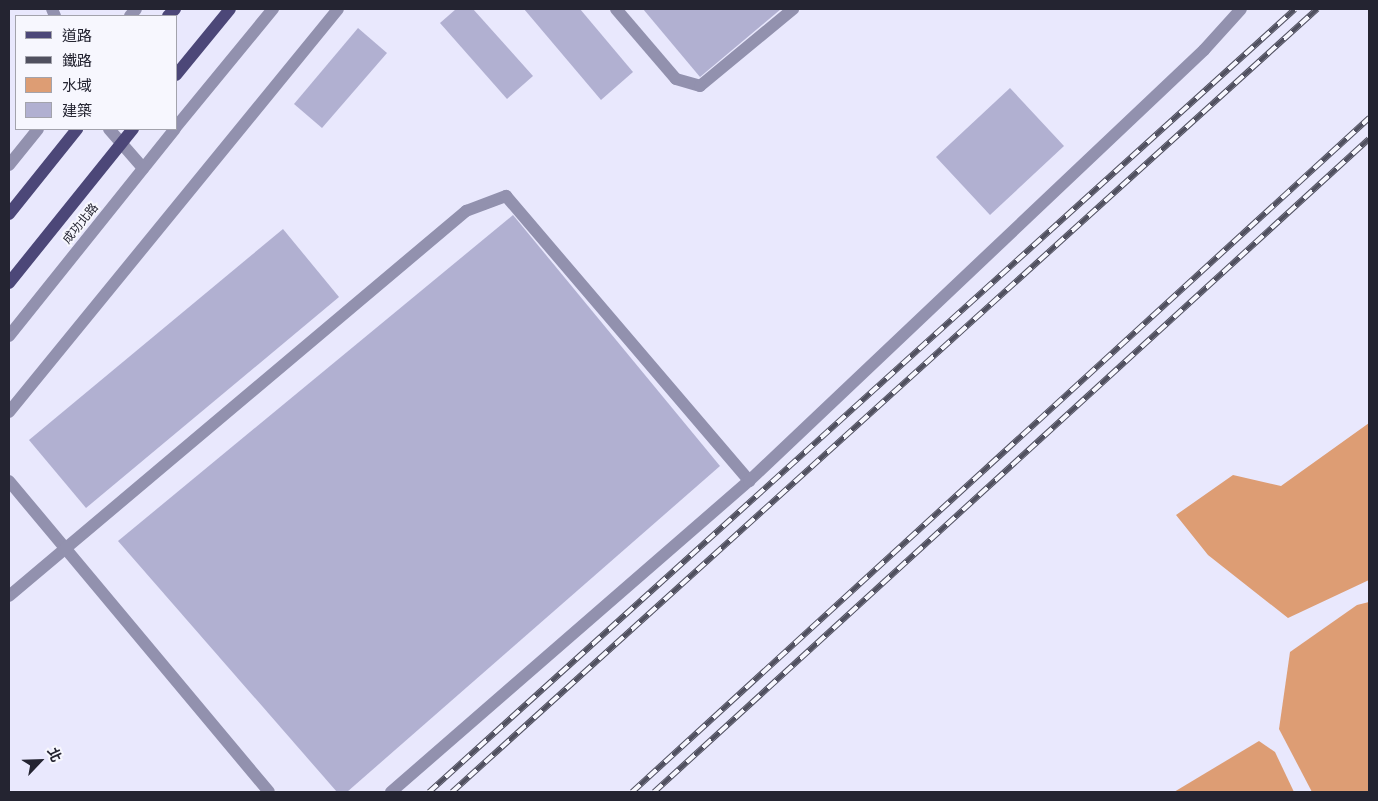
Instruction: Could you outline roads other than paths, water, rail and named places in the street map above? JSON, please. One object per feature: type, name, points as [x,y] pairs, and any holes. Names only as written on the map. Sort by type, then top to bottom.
[{"type":"main road","points":[[178,73],[230,9]]},
{"type":"main road","points":[[9,214],[76,130]]},
{"type":"main road","name":"成功北路","points":[[9,283],[132,130]]},
{"type":"street","name":"成功北路","points":[[178,126],[273,9]]},
{"type":"street","points":[[9,412],[338,9]]},
{"type":"street","points":[[616,9],[676,79],[700,86],[793,9]]},
{"type":"street","points":[[391,792],[749,482],[1197,57],[1241,9]]},
{"type":"street","points":[[9,165],[37,130]]},
{"type":"street","points":[[110,130],[143,168]]},
{"type":"street","name":"成功北路","points":[[9,336],[174,130]]},
{"type":"street","points":[[9,596],[466,211],[506,196],[749,482]]},
{"type":"street","points":[[9,481],[67,547],[270,792]]},
{"type":"water","points":[[1369,423],[1369,580],[1288,618],[1208,555],[1176,515],[1233,475],[1281,486]]},
{"type":"water","points":[[1369,602],[1369,792],[1312,792],[1279,729],[1290,652],[1357,605]]},
{"type":"water","points":[[1259,741],[1275,752],[1294,792],[1174,792]]},
{"type":"railway","points":[[429,792],[1295,9]]},
{"type":"railway","points":[[452,792],[1317,9]]},
{"type":"railway","points":[[632,792],[1369,118]]},
{"type":"railway","points":[[654,792],[1369,139]]}]
